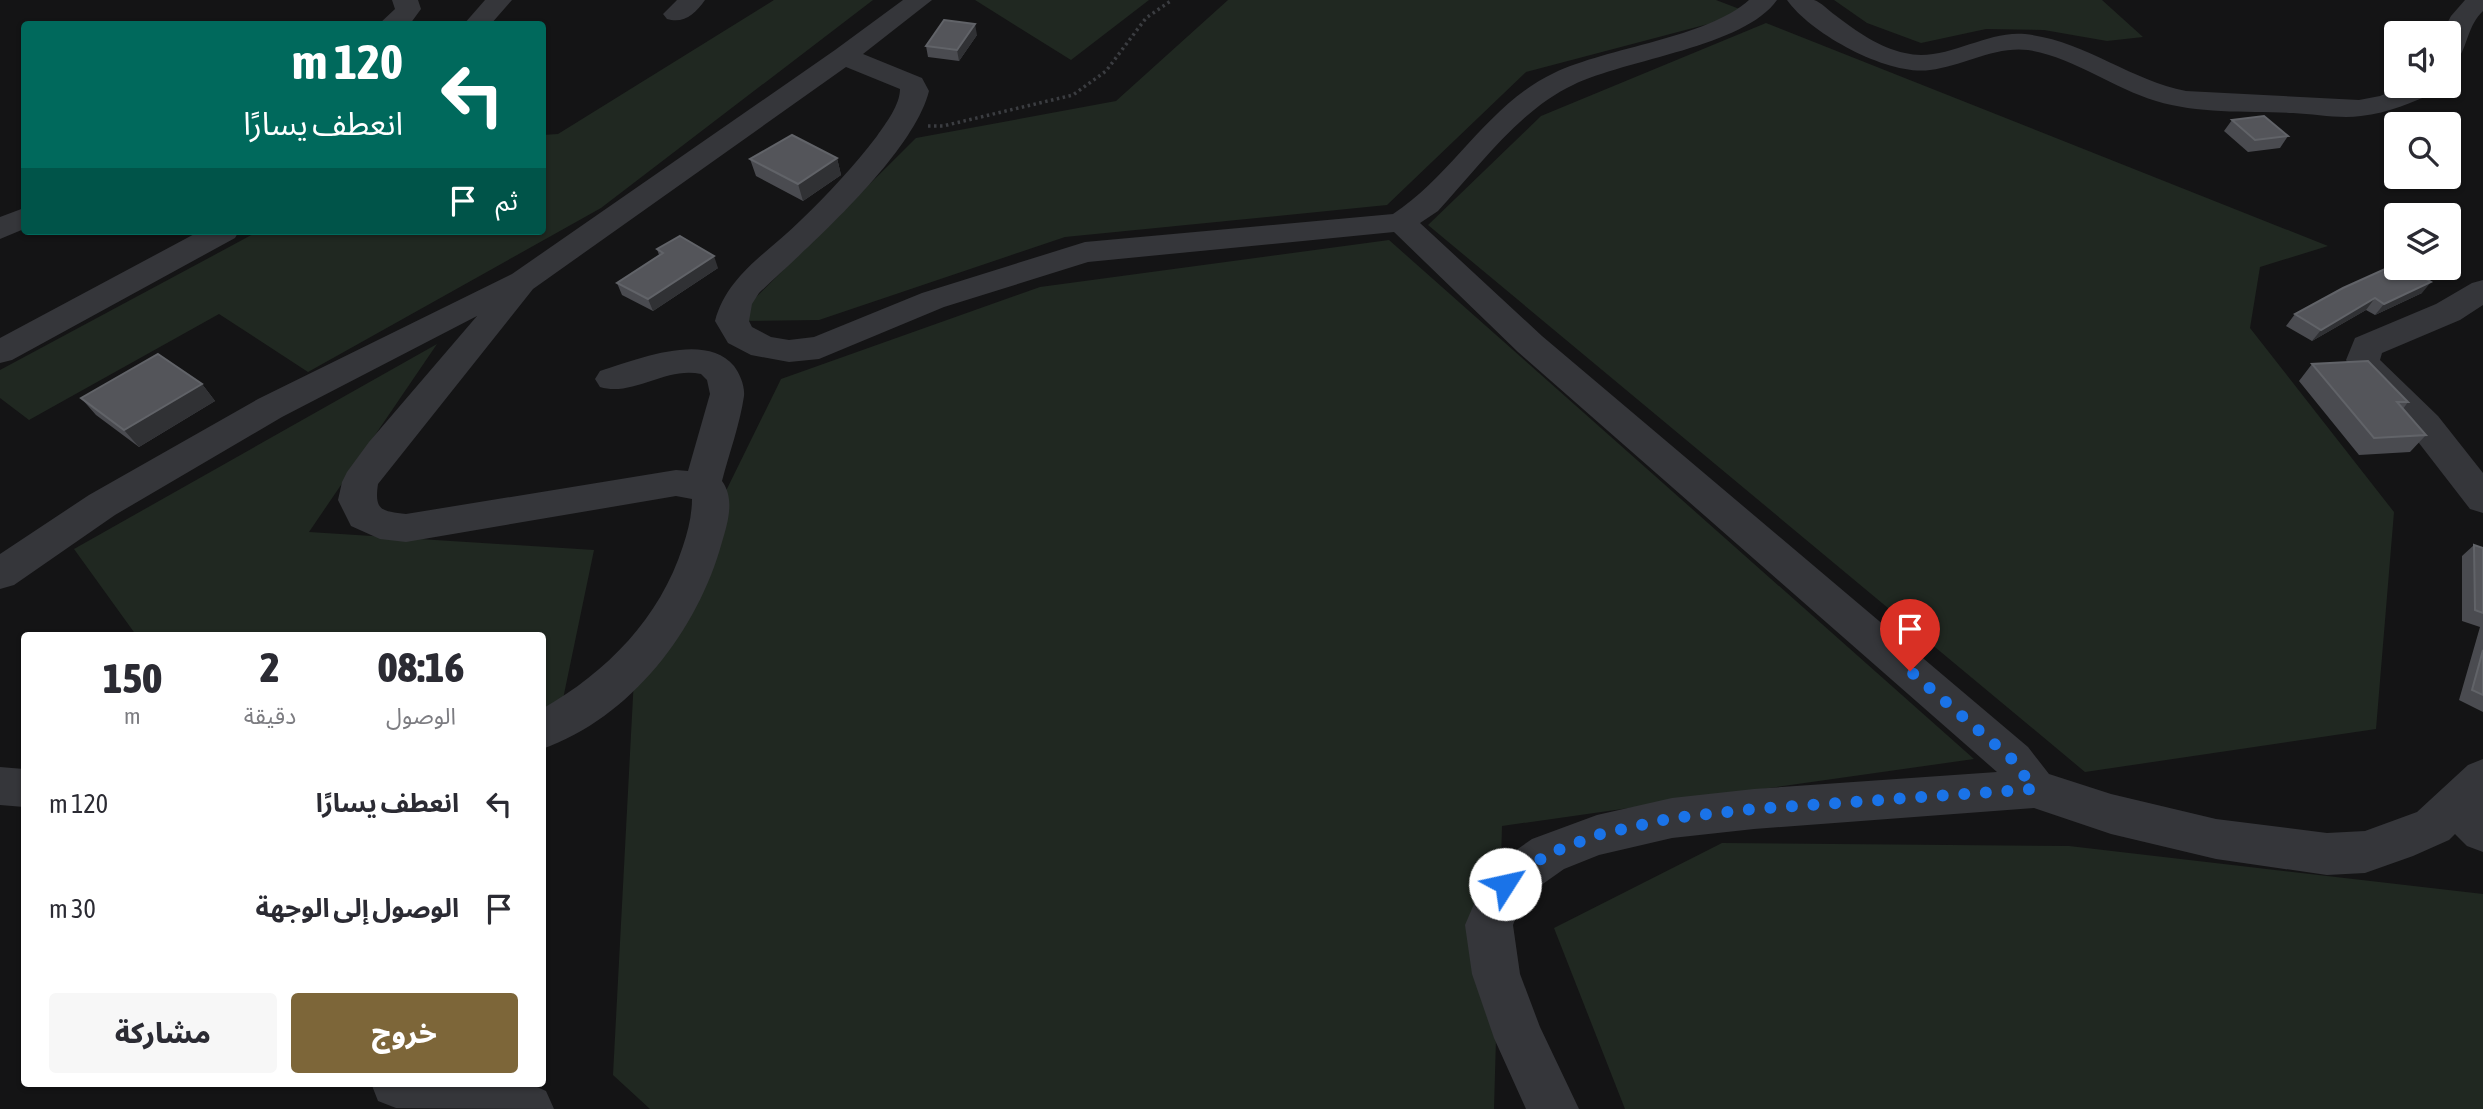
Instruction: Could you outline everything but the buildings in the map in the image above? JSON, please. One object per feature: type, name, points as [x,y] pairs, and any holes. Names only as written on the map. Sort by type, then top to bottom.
[{"type":"street","points":[[397,21],[408,9],[405,0]]},
{"type":"street","points":[[480,21],[499,0]]},
{"type":"street","points":[[0,574],[102,505],[270,408],[376,352],[523,281],[844,56],[919,0]]},
{"type":"street","points":[[844,56],[912,84],[915,91],[913,99],[899,126],[838,201],[747,286],[736,304],[733,321],[740,335],[763,347],[789,351],[819,348],[933,300],[1086,252],[1340,230],[1401,222],[1427,205],[1530,99],[1563,79],[1605,63],[1716,30],[1750,13],[1764,0]]},
{"type":"street","points":[[1800,0],[1855,40],[1887,58],[1909,64],[1928,63],[2006,43],[2025,42],[2047,47],[2165,95],[2186,99],[2359,108],[2398,98]]},
{"type":"street","points":[[2459,21],[2483,0]]},
{"type":"street","points":[[0,230],[21,219]]},
{"type":"street","points":[[1401,222],[1444,266],[1540,353],[2013,760],[2034,789]]},
{"type":"street","points":[[0,352],[217,235]]},
{"type":"street","points":[[523,281],[468,351],[382,451],[360,482],[357,500],[364,516],[380,525],[406,528],[676,483],[710,491],[712,504],[701,554],[666,628],[634,663],[599,693],[546,728]]},
{"type":"street","points":[[2483,290],[2448,312],[2367,346],[2363,360],[2369,371],[2425,425],[2483,499]]},
{"type":"street","points":[[612,379],[676,361],[699,360],[717,367],[727,379],[727,394],[702,488]]},
{"type":"street","points":[[0,786],[21,788]]},
{"type":"street","points":[[1553,1109],[1519,1038],[1496,974],[1489,925],[1505,884],[1548,854],[1597,835],[1672,818],[1754,809],[2034,789],[2111,814],[2216,839],[2326,853],[2365,852],[2397,842],[2474,805]]},
{"type":"street","points":[[389,1109],[395,1087]]},
{"type":"street","points":[[457,1087],[528,1109]]},
{"type":"path","points":[[899,126],[943,126],[1073,95],[1106,71],[1146,18],[1172,0]]},
{"type":"shaded area","points":[[774,0],[873,0],[601,208],[308,372],[219,314],[29,420],[0,398],[0,370],[252,235],[546,235],[546,135],[558,134]]},
{"type":"shaded area","points":[[975,0],[1149,0],[1071,60]]},
{"type":"shaded area","points":[[1228,0],[1716,0],[1750,13],[1526,72],[1387,205],[1065,237],[819,320],[732,321],[916,138],[1116,101]]},
{"type":"shaded area","points":[[1834,0],[2102,0],[2143,37],[2107,41],[2044,30],[1986,29],[1921,43],[1867,23]]},
{"type":"shaded area","points":[[1766,23],[2328,246],[2260,267],[2250,328],[2394,512],[2376,729],[2085,772],[1428,225],[1541,116]]},
{"type":"shaded area","points":[[1389,240],[1974,759],[1502,826],[1494,1109],[650,1109],[613,1075],[634,678],[781,379],[1040,287]]},
{"type":"shaded area","points":[[437,344],[309,532],[594,550],[558,723],[546,726],[546,632],[134,632],[74,549]]},
{"type":"shaded area","points":[[1722,843],[2069,846],[2483,894],[2483,1109],[1625,1109],[1554,928]]},
{"type":"route","points":[[1505,884],[1548,854],[1597,835],[1672,818],[1754,809],[2034,789],[2013,760],[1910,671]]}]
